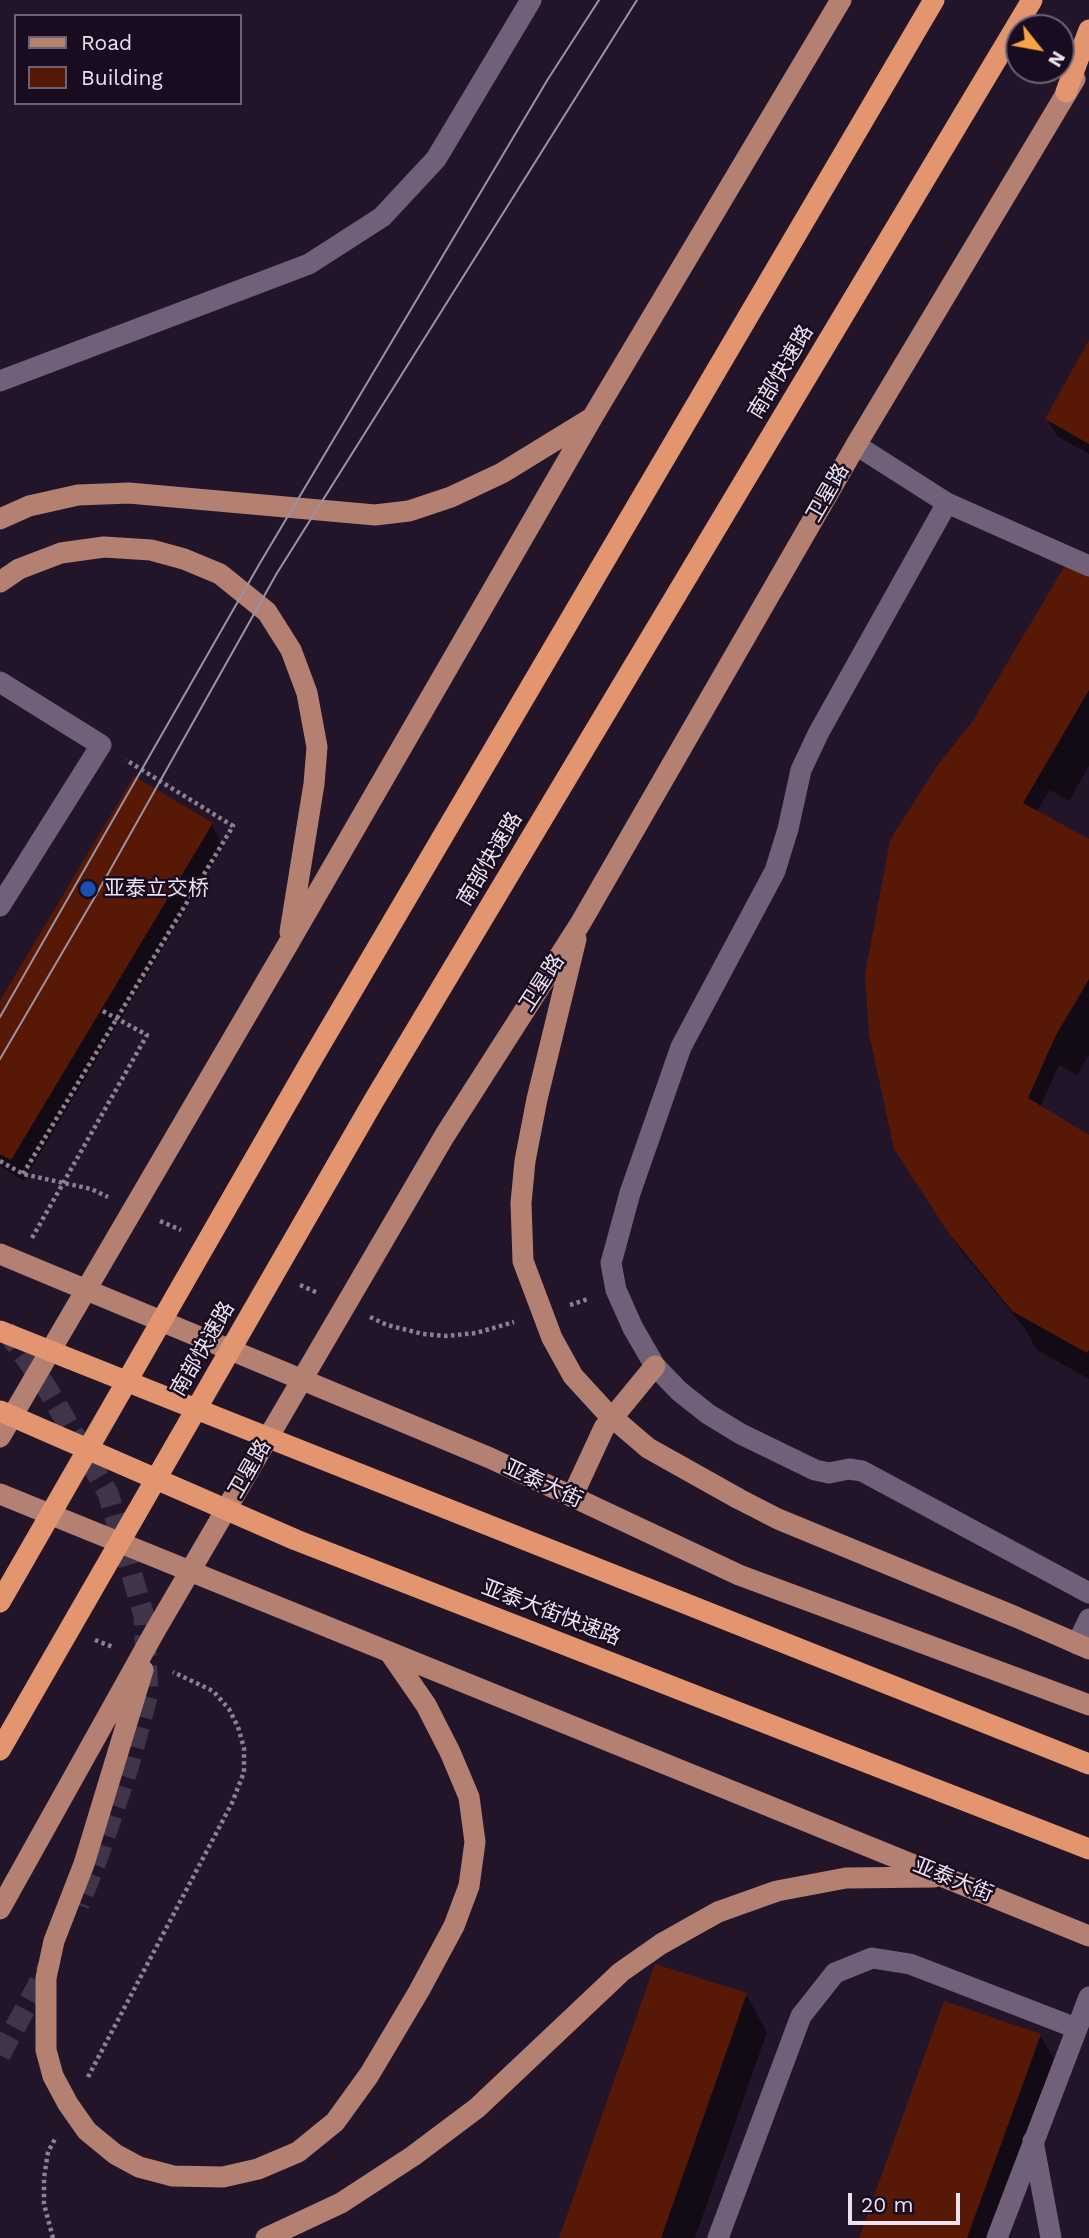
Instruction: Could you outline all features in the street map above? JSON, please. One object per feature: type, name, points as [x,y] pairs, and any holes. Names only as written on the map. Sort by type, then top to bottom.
[{"type":"highway","points":[[0,1602],[312,1059],[933,0]]},
{"type":"highway","name":"南部快速路","points":[[0,1750],[373,1102],[1032,0]]},
{"type":"highway","points":[[1066,92],[1089,30]]},
{"type":"highway","points":[[0,1331],[1089,1764]]},
{"type":"highway","name":"亚泰大街快速路","points":[[0,1411],[296,1540],[1089,1849]]},
{"type":"main road","points":[[0,1437],[592,418],[841,0]]},
{"type":"main road","name":"卫星路","points":[[0,1909],[155,1631],[445,1135],[580,924],[856,445],[1066,92],[1089,60]]},
{"type":"main road","points":[[0,519],[29,506],[78,495],[130,493],[375,515],[409,511],[451,497],[502,473],[592,418]]},
{"type":"main road","points":[[0,582],[19,569],[61,553],[104,547],[151,550],[184,559],[220,574],[267,612],[291,650],[307,693],[317,747],[314,784],[287,946]]},
{"type":"main road","points":[[580,924],[537,1099],[524,1161],[521,1203],[523,1261],[541,1312],[573,1376],[606,1412],[648,1448],[707,1482],[778,1519],[1083,1646]]},
{"type":"main road","name":"亚泰大街","points":[[0,1254],[490,1458],[739,1574],[1089,1705]]},
{"type":"main road","points":[[572,1497],[604,1428],[655,1366]]},
{"type":"main road","name":"亚泰大街","points":[[0,1494],[1089,1936]]},
{"type":"main road","points":[[155,1631],[84,1864],[54,1941],[46,1978],[46,2050],[53,2076],[87,2131],[116,2154],[139,2167],[173,2176],[223,2177],[258,2169],[298,2152],[335,2122],[369,2075],[454,1926],[469,1886],[475,1842],[470,1797],[426,1705],[390,1653]]},
{"type":"main road","points":[[266,2238],[341,2203],[413,2156],[477,2108],[621,1972],[661,1944],[718,1912],[777,1891],[846,1878],[946,1877]]},
{"type":"street","points":[[0,381],[309,264],[382,217],[436,159],[531,0]]},
{"type":"street","points":[[856,445],[947,503],[1089,566]]},
{"type":"street","points":[[947,503],[818,732],[801,770],[788,829],[775,870],[681,1046],[658,1107],[618,1232],[611,1264],[622,1303],[655,1366],[708,1414],[741,1434],[815,1470],[829,1473],[849,1469],[862,1471],[1089,1593]]},
{"type":"street","points":[[0,682],[101,745],[0,906]]},
{"type":"street","points":[[1083,1646],[1089,1619]]},
{"type":"street","points":[[718,2238],[801,2016],[835,1973],[872,1958],[910,1964],[1076,2028]]},
{"type":"street","points":[[997,2238],[1089,1997]]},
{"type":"street","points":[[1033,2141],[1051,2238]]},
{"type":"path","points":[[23,1174],[233,826],[101,745]]},
{"type":"path","points":[[26,1248],[147,1035],[101,1010]]},
{"type":"path","points":[[87,1637],[125,1652]]},
{"type":"path","points":[[86,2080],[232,1803],[244,1772],[244,1748],[229,1709],[213,1691],[162,1667]]},
{"type":"path","points":[[54,2238],[44,2204],[44,2178],[48,2152],[61,2128]]},
{"type":"building","points":[[1089,340],[1089,444],[1045,419]]},
{"type":"building","points":[[1069,559],[1089,571],[1089,690],[1023,803],[1089,839],[1089,979],[1055,1037],[1028,1098],[1089,1135],[1087,1353],[1012,1311],[948,1232],[894,1149],[869,1034],[865,975],[890,840],[937,766],[972,722]]},
{"type":"building","points":[[134,776],[213,823],[11,1160],[0,1154],[0,1001]]},
{"type":"building","points":[[655,1964],[747,1993],[661,2238],[559,2238]]},
{"type":"building","points":[[944,2001],[1041,2034],[967,2238],[859,2238]]},
{"type":"tunnel","points":[[5,1329],[45,1385],[108,1493],[144,1616],[148,1694],[129,1765],[79,1905]]},
{"type":"tunnel","points":[[0,2055],[49,1965]]},
{"type":"tram line","points":[[0,1017],[260,563],[548,79],[599,0]]},
{"type":"tram line","points":[[0,1059],[96,895],[277,573],[637,0]]},
{"type":"place","name":"亚泰立交桥","points":[[88,889]]}]
